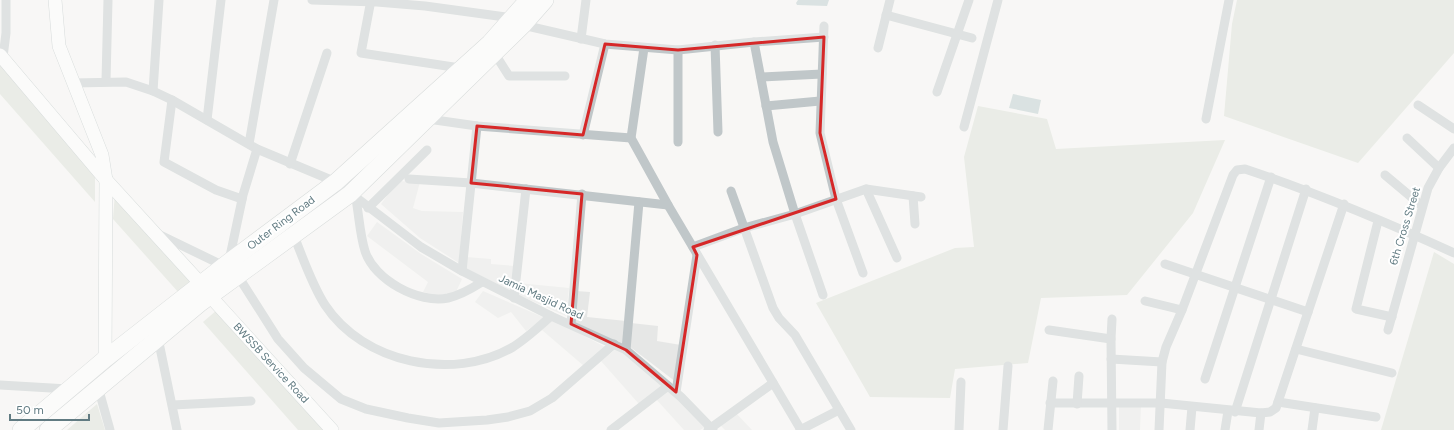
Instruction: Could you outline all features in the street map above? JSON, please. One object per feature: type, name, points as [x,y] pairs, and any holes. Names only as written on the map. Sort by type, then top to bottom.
[{"type":"highway","name":"Outer Ring Road","points":[[230,268],[294,236],[353,197],[428,119],[495,54],[518,22],[528,0]]},
{"type":"highway","name":"Outer Ring Road","points":[[48,430],[158,338],[205,290],[230,268],[336,182],[460,68],[545,0]]},
{"type":"highway","name":"Outer Ring Road","points":[[20,430],[105,358],[205,290]]},
{"type":"street","points":[[1,56],[6,33],[6,0]]},
{"type":"street","points":[[55,0],[59,46],[72,83],[102,155],[106,180],[105,358]]},
{"type":"street","points":[[106,81],[108,0]]},
{"type":"street","points":[[153,91],[159,0]]},
{"type":"street","points":[[207,120],[221,0]]},
{"type":"street","points":[[249,144],[274,0]]},
{"type":"street","points":[[312,0],[425,3],[518,22],[605,44],[644,48],[678,50],[715,45],[824,37]]},
{"type":"street","points":[[581,39],[586,0]]},
{"type":"street","points":[[878,48],[890,0]]},
{"type":"street","points":[[937,92],[969,0]]},
{"type":"street","points":[[964,127],[998,0]]},
{"type":"street","points":[[1206,119],[1229,0]]},
{"type":"street","points":[[371,1],[361,53],[460,68]]},
{"type":"street","points":[[886,15],[972,38]]},
{"type":"street","points":[[824,26],[820,133],[836,199],[863,273]]},
{"type":"street","points":[[754,42],[773,142],[795,214],[823,295]]},
{"type":"street","points":[[582,135],[605,44]]},
{"type":"street","points":[[715,45],[718,132]]},
{"type":"street","points":[[644,48],[631,138],[668,205],[801,430],[839,410]]},
{"type":"street","points":[[678,50],[678,142]]},
{"type":"street","points":[[290,164],[327,53]]},
{"type":"street","points":[[495,54],[509,76],[564,76]]},
{"type":"street","name":"BWSSB Service Road","points":[[1,56],[106,180],[332,430]]},
{"type":"street","points":[[761,77],[822,74]]},
{"type":"street","name":"Jamia Masjid Road","points":[[72,83],[106,81],[126,82],[153,91],[172,100],[258,149],[290,164],[336,182],[353,197],[421,247],[462,271],[550,316],[571,324],[626,350],[676,392],[710,429]]},
{"type":"street","points":[[172,100],[164,162],[216,190],[242,199]]},
{"type":"street","points":[[766,106],[820,101]]},
{"type":"street","points":[[1418,104],[1454,129]]},
{"type":"street","points":[[428,119],[477,126],[631,138]]},
{"type":"street","points":[[462,271],[477,126]]},
{"type":"street","points":[[1407,138],[1439,168]]},
{"type":"street","name":"6th Cross Street","points":[[1388,330],[1428,188],[1439,168],[1454,148]]},
{"type":"street","points":[[230,268],[242,199],[258,149]]},
{"type":"street","points":[[368,208],[427,150]]},
{"type":"street","points":[[1159,430],[1162,362],[1166,347],[1182,310],[1233,174],[1237,170],[1245,169],[1306,189],[1344,204],[1378,221],[1454,253]]},
{"type":"street","points":[[1385,175],[1422,206]]},
{"type":"street","points":[[1205,379],[1271,177]]},
{"type":"street","points":[[409,179],[471,183],[582,194],[668,205]]},
{"type":"street","points":[[514,298],[526,189]]},
{"type":"street","points":[[1226,430],[1231,411],[1271,300],[1306,189]]},
{"type":"street","points":[[866,190],[897,258]]},
{"type":"street","points":[[695,251],[744,228],[795,214],[866,190],[917,196],[916,224]]},
{"type":"street","points":[[731,191],[773,308],[779,318],[795,335],[851,430]]},
{"type":"street","points":[[571,324],[582,194]]},
{"type":"street","points":[[353,197],[366,252],[376,269],[390,282],[408,292],[436,298],[447,298],[464,293],[482,282]]},
{"type":"street","points":[[626,350],[639,202]]},
{"type":"street","points":[[1050,403],[1161,403],[1261,413],[1270,412],[1276,408],[1344,204]]},
{"type":"street","points":[[1378,221],[1356,309],[1392,317]]},
{"type":"street","points":[[153,231],[230,268],[278,339],[304,368],[341,399],[366,408],[408,418],[439,423],[508,417],[530,411],[552,398],[614,344]]},
{"type":"street","points":[[294,236],[325,305],[340,323],[346,330],[373,349],[398,358],[421,363],[449,365],[482,359],[512,347],[533,332],[550,316]]},
{"type":"street","points":[[676,392],[695,251]]},
{"type":"street","points":[[1165,264],[1308,312]]},
{"type":"street","points":[[1145,301],[1182,310]]},
{"type":"street","points":[[1112,319],[1112,430]]},
{"type":"street","points":[[1049,330],[1111,339]]},
{"type":"street","points":[[158,338],[177,430]]},
{"type":"street","points":[[1296,349],[1392,373]]},
{"type":"street","points":[[1111,359],[1162,362]]},
{"type":"street","points":[[1003,430],[1008,366]]},
{"type":"street","points":[[1077,404],[1079,376]]},
{"type":"street","points":[[1048,430],[1053,381]]},
{"type":"street","points":[[960,430],[961,382]]},
{"type":"street","points":[[710,429],[773,383]]},
{"type":"street","points":[[0,385],[68,389]]},
{"type":"street","points":[[612,430],[668,386]]},
{"type":"street","points":[[98,387],[110,430]]},
{"type":"street","points":[[173,405],[251,402]]},
{"type":"street","points":[[1278,402],[1376,418]]},
{"type":"street","points":[[1190,430],[1192,407]]},
{"type":"street","points":[[1312,430],[1315,408]]},
{"type":"street","points":[[1259,430],[1261,413]]},
{"type":"highlighted area","points":[[824,37],[820,133],[836,199],[693,247],[697,255],[676,392],[626,350],[571,324],[582,194],[471,183],[477,126],[583,135],[605,44],[678,50]]},
{"type":"shaded area","points":[[798,0],[829,0],[827,6],[797,5],[796,3]]},
{"type":"shaded area","points":[[1237,0],[1454,0],[1454,53],[1358,163],[1224,116],[1232,24]]},
{"type":"shaded area","points":[[0,64],[95,171],[95,202],[0,94]]},
{"type":"shaded area","points":[[1013,94],[1041,100],[1038,114],[1009,108]]},
{"type":"shaded area","points":[[978,106],[1047,119],[1056,149],[1225,140],[1193,213],[1127,295],[1041,298],[1028,363],[955,369],[950,398],[870,397],[816,303],[955,248],[974,247],[964,157]]},
{"type":"shaded area","points":[[398,181],[420,182],[413,208],[422,211],[463,212],[459,263],[420,238],[381,204]]},
{"type":"shaded area","points":[[115,193],[192,281],[179,293],[113,219]]},
{"type":"shaded area","points":[[377,222],[421,254],[462,279],[455,294],[435,295],[423,292],[428,282],[367,236]]},
{"type":"shaded area","points":[[1434,252],[1454,264],[1454,430],[1381,430]]},
{"type":"shaded area","points":[[466,257],[491,259],[491,264],[515,266],[513,292],[465,268]]},
{"type":"shaded area","points":[[518,283],[569,288],[566,316],[518,295]]},
{"type":"shaded area","points":[[483,291],[545,318],[526,331],[511,312],[498,318],[475,302]]},
{"type":"shaded area","points":[[576,291],[590,292],[587,317],[626,321],[623,345],[573,322]]},
{"type":"shaded area","points":[[217,310],[325,430],[298,430],[203,322]]},
{"type":"shaded area","points":[[552,319],[605,347],[584,366],[542,330]]},
{"type":"shaded area","points":[[631,323],[658,326],[657,341],[681,345],[676,382],[629,346]]},
{"type":"shaded area","points":[[616,349],[639,364],[663,386],[639,404],[601,361]]},
{"type":"shaded area","points":[[669,389],[705,427],[700,430],[684,430],[656,399]]},
{"type":"shaded area","points":[[97,404],[105,430],[67,430]]},
{"type":"shaded area","points":[[1119,405],[1141,405],[1140,430],[1119,430]]},
{"type":"shaded area","points":[[735,412],[752,430],[725,430],[721,426]]}]
